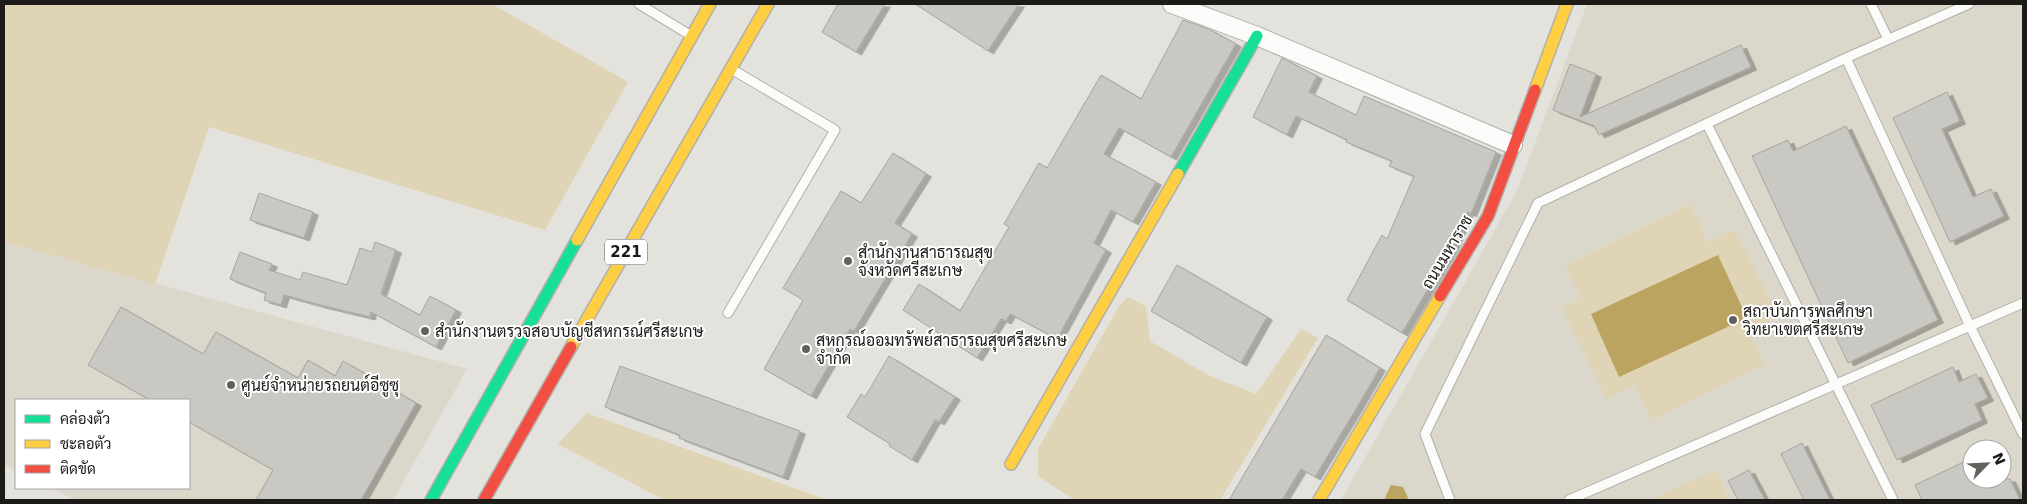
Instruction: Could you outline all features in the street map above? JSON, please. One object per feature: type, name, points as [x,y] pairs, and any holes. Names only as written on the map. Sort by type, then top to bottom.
[{"type":"main road","name":"221","points":[[431,500],[710,4]]},
{"type":"main road","name":"221","points":[[484,500],[768,4]]},
{"type":"main road","name":"ถนนมหาราช","points":[[1318,500],[1488,216],[1513,145],[1568,4]]},
{"type":"main road","points":[[1011,464],[1257,36]]},
{"type":"street","points":[[1172,4],[1257,36],[1513,145]]},
{"type":"lane","points":[[639,4],[692,36]]},
{"type":"lane","points":[[1871,4],[1888,39]]},
{"type":"lane","points":[[1450,500],[1425,434],[1538,202],[1846,58],[1969,4]]},
{"type":"lane","points":[[1846,58],[1970,326],[2023,434]]},
{"type":"lane","points":[[728,313],[835,130],[731,69]]},
{"type":"lane","points":[[1707,124],[1893,500]]},
{"type":"lane","points":[[1569,500],[2023,303]]},
{"type":"shaded area","points":[[4,4],[492,4],[628,82],[545,230],[209,127],[155,284],[4,242]]},
{"type":"shaded area","name":"สถาบันการพลศึกษา วิทยาเขตศรีสะเกษ","points":[[1587,4],[2023,4],[2023,500],[1341,500],[1517,191]]},
{"type":"shaded area","points":[[1690,204],[1708,242],[1734,229],[1778,316],[1749,331],[1765,364],[1652,420],[1634,385],[1607,399],[1562,308],[1581,298],[1565,266]]},
{"type":"shaded area","name":"ศูนย์จำหน่ายรถยนต์อีซูซุ","points":[[4,242],[467,369],[393,500],[74,500],[52,489],[190,489],[190,399],[15,399],[15,470],[4,465]]},
{"type":"shaded area","points":[[1718,255],[1747,318],[1619,377],[1591,314]]},
{"type":"shaded area","points":[[1128,297],[1146,306],[1150,341],[1208,375],[1256,394],[1301,329],[1318,338],[1220,500],[1074,500],[1038,476],[1038,449],[1119,306]]},
{"type":"shaded area","points":[[587,413],[827,500],[664,500],[558,444]]},
{"type":"shaded area","points":[[1716,470],[1729,500],[1650,500]]},
{"type":"shaded area","points":[[1391,485],[1403,487],[1409,500],[1384,500]]},
{"type":"building","points":[[838,4],[885,4],[856,52],[822,32]]},
{"type":"building","points":[[915,4],[1019,4],[988,51]]},
{"type":"building","points":[[1183,20],[1209,29],[1236,44],[1171,157],[1119,128],[1104,154],[1156,182],[1133,222],[1111,210],[1094,243],[1106,250],[1057,339],[1010,314],[1006,321],[1001,319],[977,358],[903,310],[919,284],[960,311],[1009,227],[1004,224],[1039,163],[1047,168],[1101,75],[1141,99]]},
{"type":"building","points":[[1741,45],[1751,67],[1599,135],[1594,126],[1553,110],[1570,64],[1596,74],[1580,117]]},
{"type":"building","points":[[1282,58],[1317,76],[1309,92],[1356,115],[1364,96],[1496,152],[1471,214],[1468,212],[1453,247],[1402,333],[1347,300],[1382,235],[1387,239],[1414,176],[1389,166],[1392,161],[1346,142],[1347,140],[1296,116],[1287,135],[1253,117]]},
{"type":"building","points":[[1947,92],[1960,121],[1942,129],[1973,197],[1991,189],[2004,216],[1950,242],[1893,118]]},
{"type":"building","points":[[1846,126],[1938,320],[1848,363],[1752,156],[1788,140],[1793,151]]},
{"type":"building","name":"สำนักงานสาธารณสุข จังหวัดศรีสะเกษ","points":[[893,153],[926,174],[895,223],[912,234],[854,331],[850,329],[811,396],[764,369],[803,300],[783,288],[841,191],[861,203]]},
{"type":"building","points":[[259,193],[313,212],[304,238],[250,220]]},
{"type":"building","points":[[375,242],[396,250],[381,294],[420,315],[430,296],[456,310],[436,347],[371,312],[370,317],[284,295],[281,305],[264,300],[266,293],[230,279],[240,252],[272,264],[269,270],[300,280],[303,272],[347,285],[360,248],[372,252]]},
{"type":"building","points":[[1177,265],[1267,317],[1241,363],[1151,311]]},
{"type":"building","points":[[121,307],[203,354],[216,332],[298,378],[308,360],[335,376],[343,361],[416,403],[361,500],[256,500],[273,470],[190,423],[190,399],[148,399],[88,365]]},
{"type":"building","points":[[1326,335],[1380,368],[1356,409],[1315,477],[1301,469],[1282,500],[1229,500]]},
{"type":"building","points":[[889,356],[955,397],[939,422],[935,420],[912,460],[847,417],[861,394],[865,397]]},
{"type":"building","points":[[620,366],[800,431],[783,477],[679,438],[680,435],[605,407]]},
{"type":"building","points":[[1953,367],[1959,382],[1976,374],[1988,398],[1975,404],[1982,420],[1897,460],[1871,405]]},
{"type":"building","points":[[1802,443],[1830,500],[1804,500],[1781,454]]},
{"type":"building","points":[[1962,463],[1962,489],[2012,489],[2012,483],[2020,500],[1922,500],[1915,485]]},
{"type":"building","points":[[1749,470],[1765,500],[1738,500],[1728,481]]},
{"type":"traffic: fast","points":[[1178,174],[1257,36]]},
{"type":"traffic: fast","points":[[431,500],[577,240]]},
{"type":"traffic: slow","points":[[577,240],[710,4]]},
{"type":"traffic: slow","points":[[571,347],[768,4]]},
{"type":"traffic: slow","points":[[1535,90],[1567,4]]},
{"type":"traffic: slow","points":[[1011,464],[1178,174]]},
{"type":"traffic: slow","points":[[1319,500],[1440,296]]},
{"type":"traffic: jam","points":[[1440,296],[1488,216],[1535,90]]},
{"type":"traffic: jam","points":[[484,500],[571,347]]},
{"type":"place","name":"สำนักงานสาธารณสุข จังหวัดศรีสะเกษ","points":[[848,261]]},
{"type":"place","name":"สถาบันการพลศึกษา วิทยาเขตศรีสะเกษ","points":[[1733,320]]},
{"type":"place","name":"สำนักงานตรวจสอบบัญชีสหกรณ์ศรีสะเกษ","points":[[425,331]]},
{"type":"place","name":"สหกรณ์ออมทรัพย์สาธารณสุขศรีสะเกษ จำกัด","points":[[806,349]]},
{"type":"place","name":"ศูนย์จำหน่ายรถยนต์อีซูซุ","points":[[231,385]]}]
